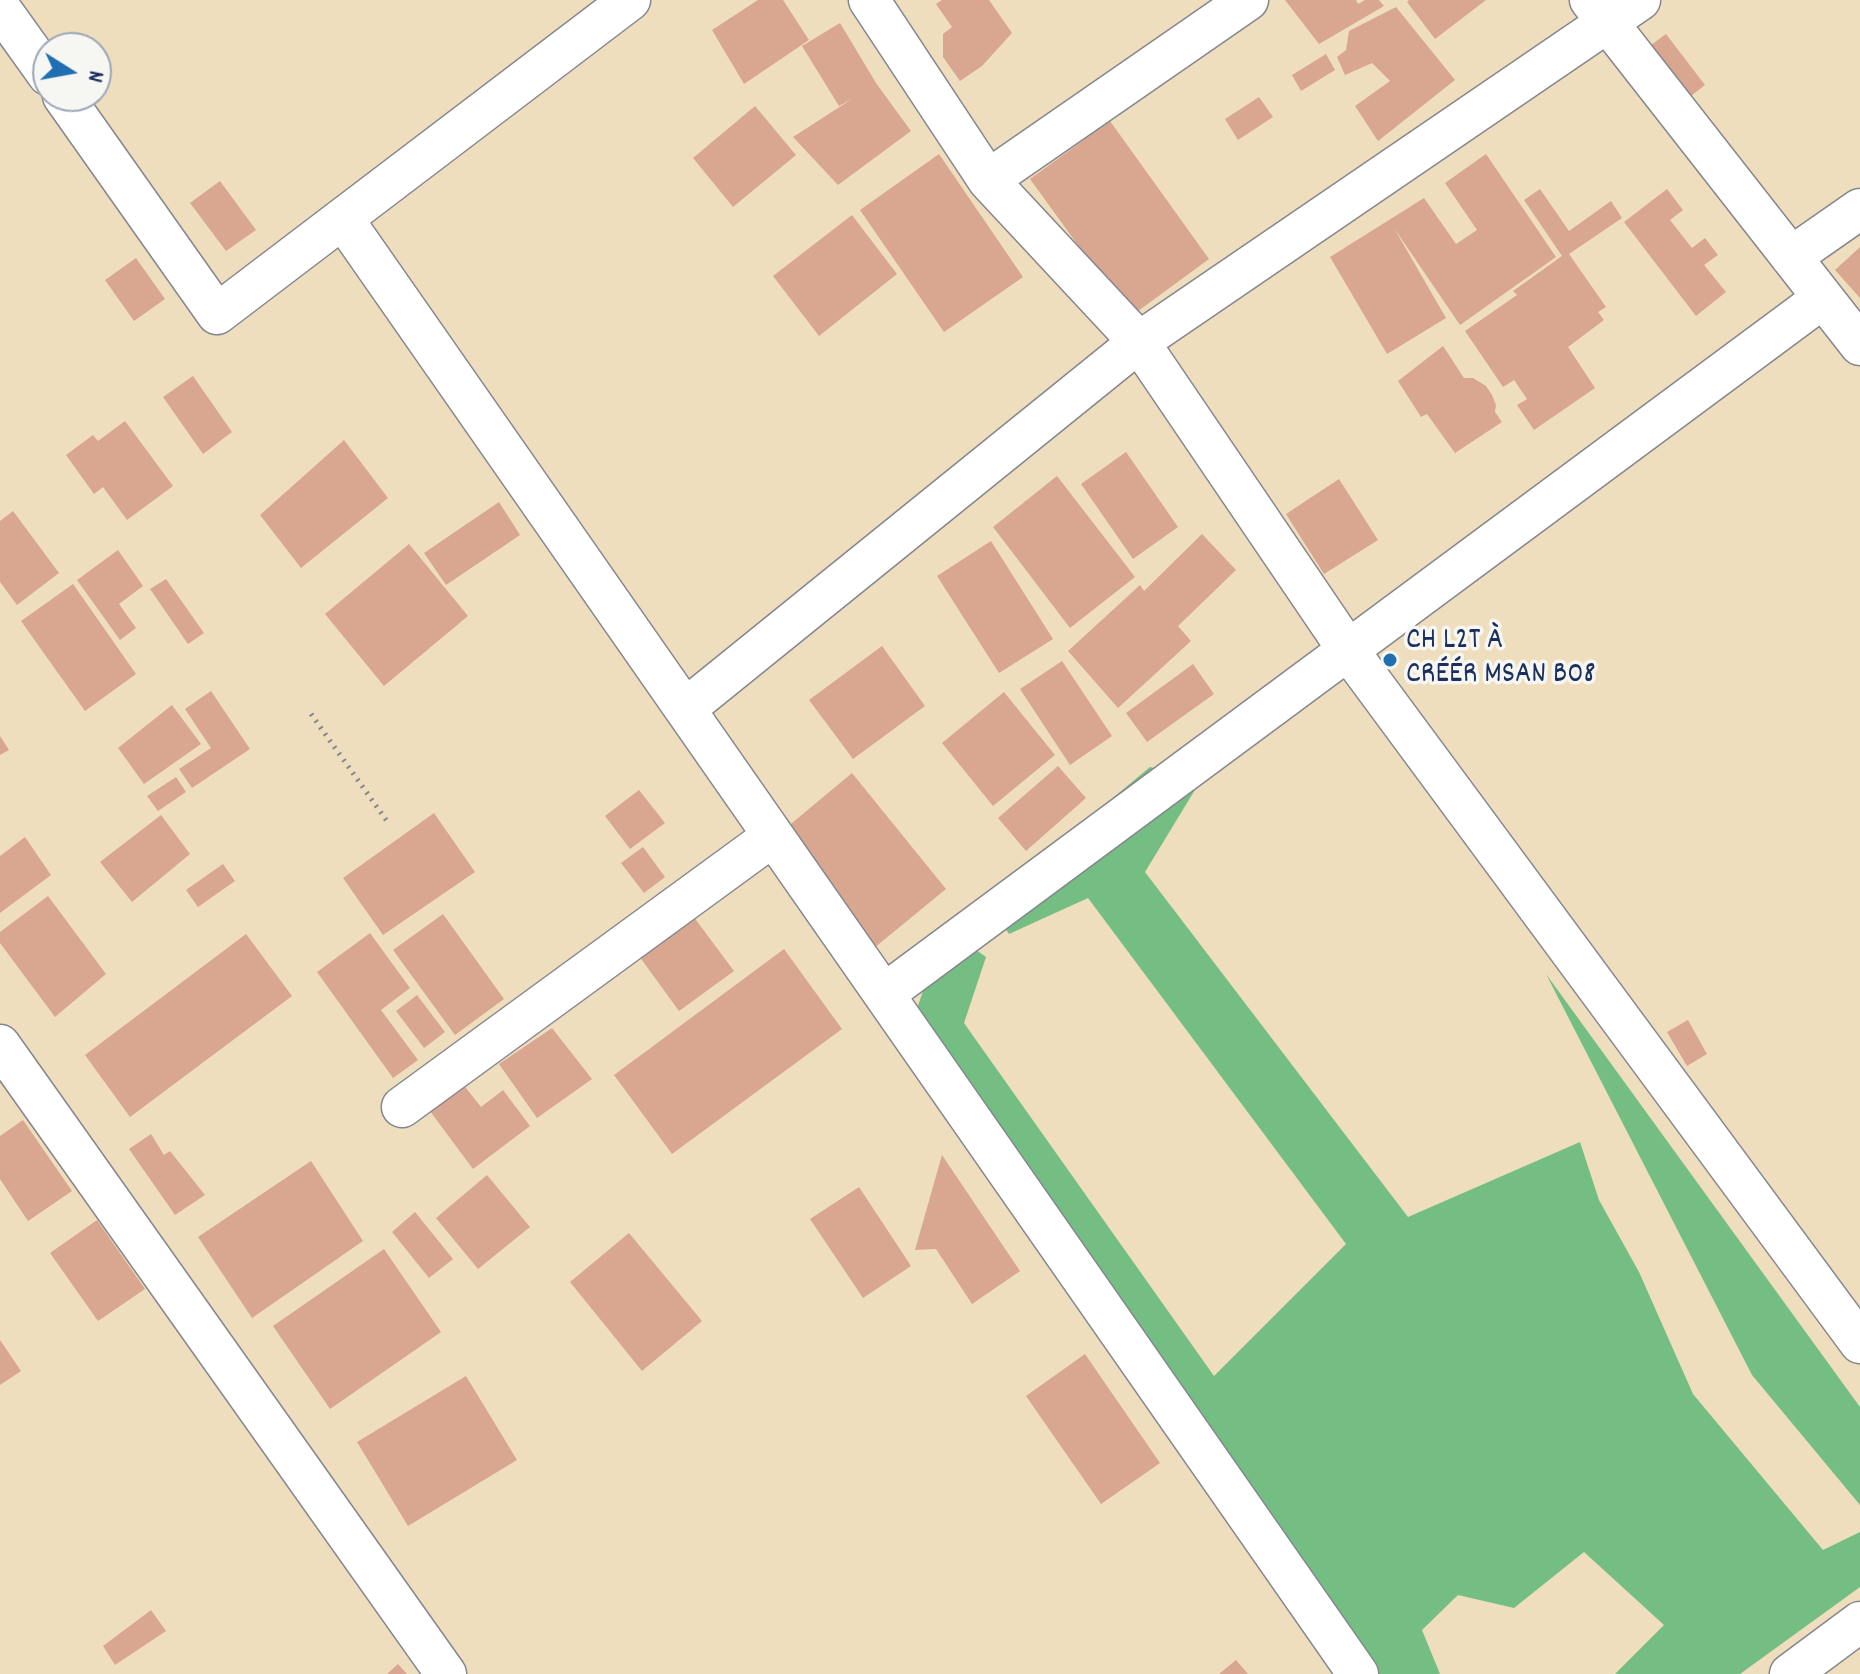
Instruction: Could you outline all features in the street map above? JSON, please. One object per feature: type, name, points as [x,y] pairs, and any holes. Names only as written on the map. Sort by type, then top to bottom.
[{"type":"street","points":[[74,112],[217,314],[630,0]]},
{"type":"street","points":[[988,180],[1248,0]]},
{"type":"street","points":[[685,709],[1139,342],[1599,12],[1640,0]]},
{"type":"street","points":[[873,2],[988,180],[1139,342],[1348,650],[1860,1343]]},
{"type":"street","points":[[0,8],[32,53]]},
{"type":"street","points":[[1599,12],[1860,345]]},
{"type":"street","points":[[1791,257],[1860,209]]},
{"type":"street","points":[[343,219],[1358,1674]]},
{"type":"street","points":[[884,994],[1823,298]]},
{"type":"street","points":[[402,1107],[773,836]]},
{"type":"street","points":[[0,1045],[446,1674]]},
{"type":"street","points":[[1790,1674],[1860,1622]]},
{"type":"path","points":[[311,714],[389,824]]},
{"type":"green space","points":[[1150,767],[1201,780],[1145,872],[1408,1217],[1580,1142],[1599,1200],[1639,1272],[1693,1394],[1823,1550],[1860,1532],[1860,1587],[1740,1674],[1615,1674],[1664,1625],[1584,1552],[1514,1608],[1458,1595],[1422,1630],[1440,1674],[1347,1674],[913,1021],[944,927],[986,957],[964,1023],[1214,1376],[1346,1244],[1088,898],[1009,934],[988,902]]},
{"type":"green space","points":[[1546,974],[1860,1407],[1860,1505],[1752,1375]]},
{"type":"building","points":[[758,0],[783,0],[809,40],[744,84],[712,30]]},
{"type":"building","points":[[942,0],[989,0],[1012,33],[982,66],[960,81],[943,57],[943,34],[952,27],[936,4]]},
{"type":"building","points":[[1285,0],[1356,0],[1358,4],[1365,0],[1379,0],[1384,6],[1319,44]]},
{"type":"building","points":[[1486,0],[1435,39],[1407,2]]},
{"type":"building","points":[[1396,7],[1455,80],[1378,141],[1355,106],[1390,81],[1372,63],[1345,75],[1337,57],[1346,50],[1349,31]]},
{"type":"building","points":[[840,23],[876,83],[911,131],[838,185],[793,137],[852,99],[839,106],[802,46]]},
{"type":"building","points":[[1666,34],[1705,85],[1687,99],[1647,48]]},
{"type":"building","points":[[1326,54],[1335,70],[1301,91],[1292,75]]},
{"type":"building","points":[[1259,97],[1273,117],[1238,140],[1225,119]]},
{"type":"building","points":[[755,106],[796,155],[733,207],[693,158]]},
{"type":"building","points":[[1110,121],[1209,259],[1130,317],[1030,179]]},
{"type":"building","points":[[939,154],[1023,277],[944,332],[860,210]]},
{"type":"building","points":[[1486,154],[1556,257],[1460,325],[1394,228],[1446,318],[1387,354],[1330,257],[1424,198],[1456,244],[1477,230],[1445,183]]},
{"type":"building","points":[[220,181],[256,230],[226,251],[190,203]]},
{"type":"building","points":[[1540,189],[1569,231],[1611,201],[1622,218],[1569,254],[1606,307],[1598,312],[1604,320],[1568,347],[1595,388],[1534,430],[1517,405],[1527,399],[1514,380],[1503,387],[1465,331],[1517,295],[1513,291],[1562,256],[1524,200]]},
{"type":"building","points":[[1667,189],[1683,210],[1670,220],[1692,248],[1705,238],[1718,255],[1704,265],[1726,292],[1696,316],[1624,222]]},
{"type":"building","points":[[852,215],[897,274],[819,336],[773,276]]},
{"type":"building","points":[[1860,247],[1860,298],[1835,270]]},
{"type":"building","points":[[136,258],[165,299],[134,321],[105,280]]},
{"type":"building","points":[[1443,346],[1464,378],[1473,378],[1486,386],[1502,422],[1455,453],[1427,414],[1421,417],[1398,381]]},
{"type":"building","points":[[193,376],[232,432],[203,454],[163,397]]},
{"type":"building","points":[[125,421],[173,486],[127,520],[103,487],[94,494],[66,455],[93,435],[98,441]]},
{"type":"building","points":[[344,440],[388,498],[301,568],[260,515]]},
{"type":"building","points":[[1126,452],[1178,527],[1133,559],[1081,484]]},
{"type":"building","points":[[1057,476],[1135,577],[1070,628],[993,527]]},
{"type":"building","points":[[1339,479],[1378,540],[1324,574],[1286,514]]},
{"type":"building","points":[[499,502],[520,535],[446,585],[424,553]]},
{"type":"building","points":[[13,511],[59,573],[17,605],[0,582],[0,521]]},
{"type":"building","points":[[1202,534],[1236,570],[1178,626],[1191,641],[1118,708],[1068,651],[1140,585],[1144,591]]},
{"type":"building","points":[[991,541],[1053,639],[999,673],[937,576]]},
{"type":"building","points":[[409,544],[468,616],[384,686],[325,614]]},
{"type":"building","points":[[118,550],[143,586],[119,604],[136,628],[120,640],[77,580]]},
{"type":"building","points":[[166,579],[204,633],[188,644],[150,589]]},
{"type":"building","points":[[73,584],[136,674],[85,711],[21,621]]},
{"type":"building","points":[[882,646],[925,706],[853,759],[809,700]]},
{"type":"building","points":[[1062,661],[1112,736],[1070,765],[1020,689]]},
{"type":"building","points":[[1193,664],[1214,694],[1147,742],[1126,713]]},
{"type":"building","points":[[211,691],[250,749],[192,788],[179,769],[211,748],[185,709]]},
{"type":"building","points":[[1004,692],[1055,755],[993,806],[942,743]]},
{"type":"building","points":[[172,705],[201,744],[144,784],[118,748]]},
{"type":"building","points":[[0,736],[9,750],[0,755]]},
{"type":"building","points":[[1058,766],[1086,798],[1026,851],[998,818]]},
{"type":"building","points":[[852,773],[946,889],[874,948],[780,833]]},
{"type":"building","points":[[176,777],[186,792],[158,811],[147,796]]},
{"type":"building","points":[[639,790],[665,823],[630,849],[605,816]]},
{"type":"building","points":[[434,813],[475,872],[383,935],[343,878]]},
{"type":"building","points":[[161,815],[190,854],[132,902],[100,862]]},
{"type":"building","points":[[25,837],[51,875],[0,913],[0,856]]},
{"type":"building","points":[[643,847],[665,877],[644,893],[621,863]]},
{"type":"building","points":[[223,864],[235,881],[198,907],[186,890]]},
{"type":"building","points":[[48,896],[106,974],[55,1017],[0,943],[0,932]]},
{"type":"building","points":[[443,914],[504,999],[455,1035],[393,950]]},
{"type":"building","points":[[693,916],[734,971],[679,1011],[639,956]]},
{"type":"building","points":[[370,933],[410,988],[381,1010],[418,1060],[393,1078],[317,972]]},
{"type":"building","points":[[246,934],[292,996],[130,1117],[85,1055]]},
{"type":"building","points":[[784,949],[842,1029],[672,1154],[614,1075]]},
{"type":"building","points":[[417,995],[445,1032],[424,1048],[396,1011]]},
{"type":"building","points":[[1688,1020],[1707,1054],[1687,1066],[1667,1032]]},
{"type":"building","points":[[552,1028],[592,1079],[537,1118],[499,1064]]},
{"type":"building","points":[[458,1078],[481,1107],[503,1090],[530,1126],[473,1169],[424,1103]]},
{"type":"building","points":[[23,1120],[72,1191],[28,1221],[0,1179],[0,1136]]},
{"type":"building","points":[[151,1134],[164,1155],[170,1151],[205,1195],[175,1215],[129,1149]]},
{"type":"building","points":[[942,1155],[1020,1271],[972,1304],[936,1249],[915,1250]]},
{"type":"building","points":[[311,1161],[363,1241],[252,1318],[198,1237]]},
{"type":"building","points":[[487,1175],[530,1227],[478,1269],[436,1218]]},
{"type":"building","points":[[859,1187],[911,1266],[863,1298],[810,1219]]},
{"type":"building","points":[[415,1212],[453,1259],[429,1278],[392,1232]]},
{"type":"building","points":[[97,1220],[145,1289],[98,1321],[50,1253]]},
{"type":"building","points":[[629,1233],[702,1321],[642,1371],[570,1282]]},
{"type":"building","points":[[384,1249],[441,1332],[330,1409],[273,1326]]},
{"type":"building","points":[[0,1340],[21,1371],[0,1385]]},
{"type":"building","points":[[1085,1354],[1160,1463],[1101,1504],[1026,1396]]},
{"type":"building","points":[[466,1376],[517,1460],[408,1526],[357,1442]]},
{"type":"building","points":[[151,1610],[166,1631],[115,1665],[103,1646]]},
{"type":"building","points":[[1236,1660],[1248,1674],[1219,1674]]},
{"type":"building","points":[[398,1664],[407,1674],[387,1674]]},
{"type":"place","name":"CH L2T À CRÉÉR MSAN B08","points":[[1390,660]]}]
